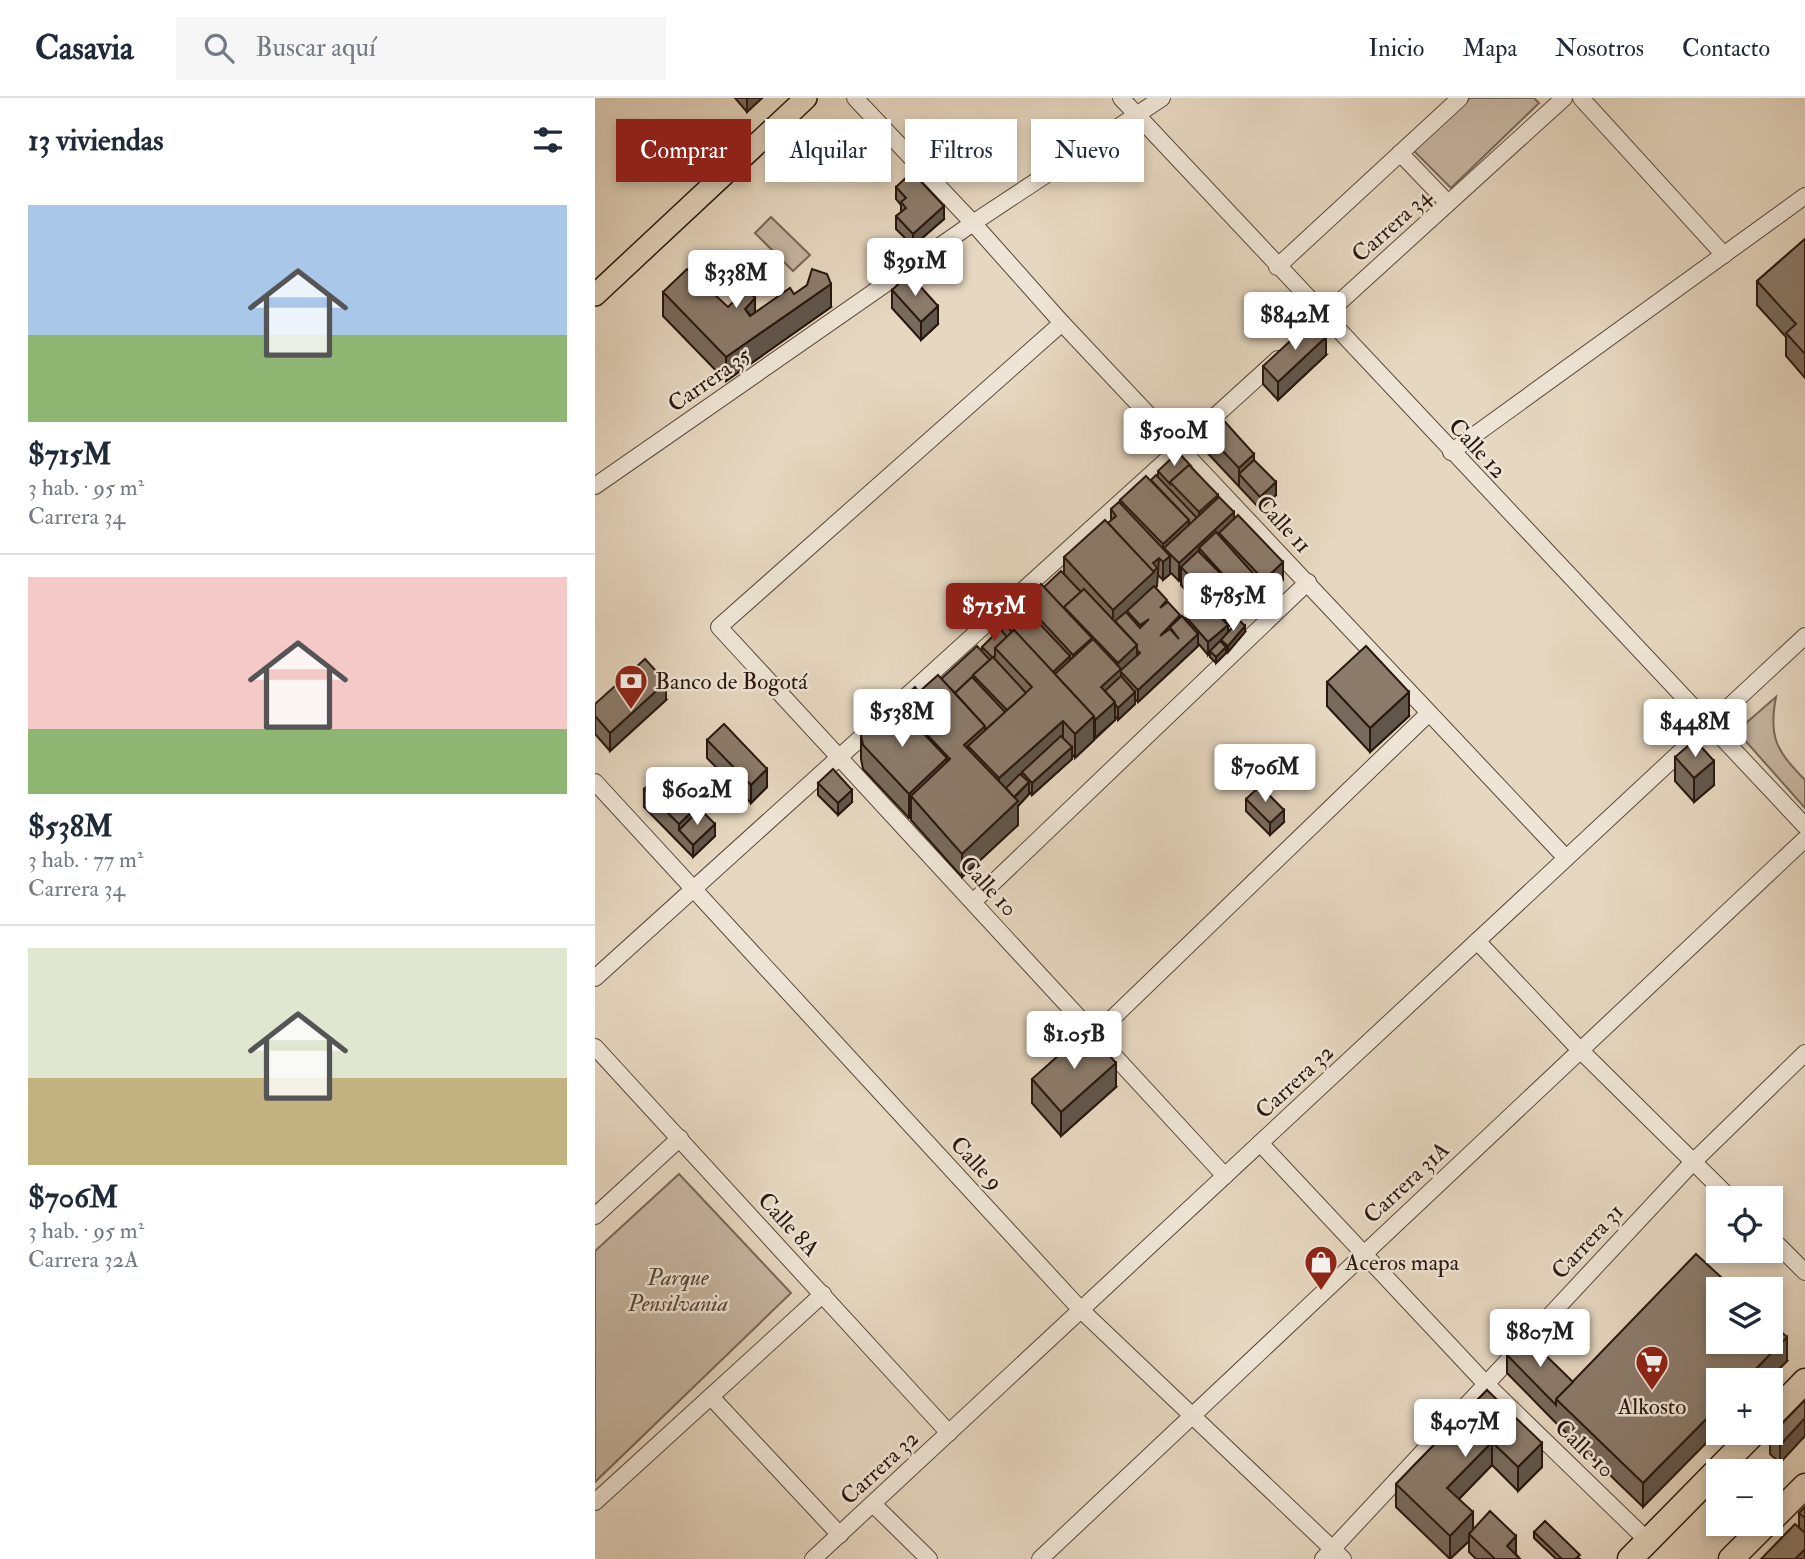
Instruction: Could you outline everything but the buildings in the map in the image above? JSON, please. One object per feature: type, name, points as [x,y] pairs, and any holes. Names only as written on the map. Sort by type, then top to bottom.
[{"type":"highway","points":[[1783,1404],[1805,1381]]},
{"type":"highway","points":[[1630,1559],[1742,1445]]},
{"type":"highway","points":[[1783,1508],[1805,1486]]},
{"type":"highway","points":[[1731,1559],[1754,1536]]},
{"type":"main road","points":[[595,295],[806,98]]},
{"type":"street","name":"Calle 11","points":[[855,98],[973,223],[1062,323],[1566,858]]},
{"type":"street","name":"Calle 12","points":[[1121,98],[1805,826]]},
{"type":"street","name":"Carrera 35","points":[[595,486],[973,223],[1162,98]]},
{"type":"street","points":[[1277,267],[1459,98]]},
{"type":"street","name":"Carrera 34","points":[[595,978],[695,891],[1564,98]]},
{"type":"street","points":[[1581,98],[1724,255]]},
{"type":"street","points":[[1400,153],[1448,203]]},
{"type":"street","points":[[1451,452],[1805,196]]},
{"type":"street","name":"Calle 10","points":[[1062,323],[719,627],[1225,1176]]},
{"type":"street","points":[[973,902],[1308,582]]},
{"type":"street","name":"Carrera 32","points":[[813,1559],[1805,636]]},
{"type":"street","points":[[1095,1035],[1429,713]]},
{"type":"street","name":"Calle 9","points":[[595,782],[1081,1310],[1192,1415],[1333,1556]]},
{"type":"street","name":"Carrera 31A","points":[[1040,1559],[1805,839]]},
{"type":"street","points":[[1477,940],[1579,1049],[1718,1186]]},
{"type":"street","name":"Calle 8A","points":[[595,1046],[949,1433]]},
{"type":"street","name":"Carrera 31","points":[[1333,1556],[1485,1383],[1693,1162],[1805,1053]]},
{"type":"street","points":[[595,1216],[680,1138]]},
{"type":"street","name":"Calle 10","points":[[1260,1143],[1485,1383],[1648,1542]]},
{"type":"street","points":[[1783,1250],[1805,1272]]},
{"type":"street","points":[[595,1502],[823,1294]]},
{"type":"street","points":[[712,1398],[839,1535]]},
{"type":"street","points":[[873,1504],[929,1559]]},
{"type":"green space","points":[[1470,98],[1534,98],[1539,103],[1451,188],[1414,151]]},
{"type":"green space","points":[[771,217],[810,255],[793,271],[755,233]]},
{"type":"green space","points":[[1776,697],[1774,734],[1781,752],[1805,780],[1805,808],[1742,737],[1746,723]]},
{"type":"green space","name":"Parque Pensilvania","points":[[679,1174],[791,1293],[595,1482],[595,1251]]},
{"type":"place","name":"Banco de Bogotá","points":[[631,711]]},
{"type":"place","name":"Aceros mapa","points":[[1321,1292]]},
{"type":"place","name":"Alkosto","points":[[1652,1392]]}]
